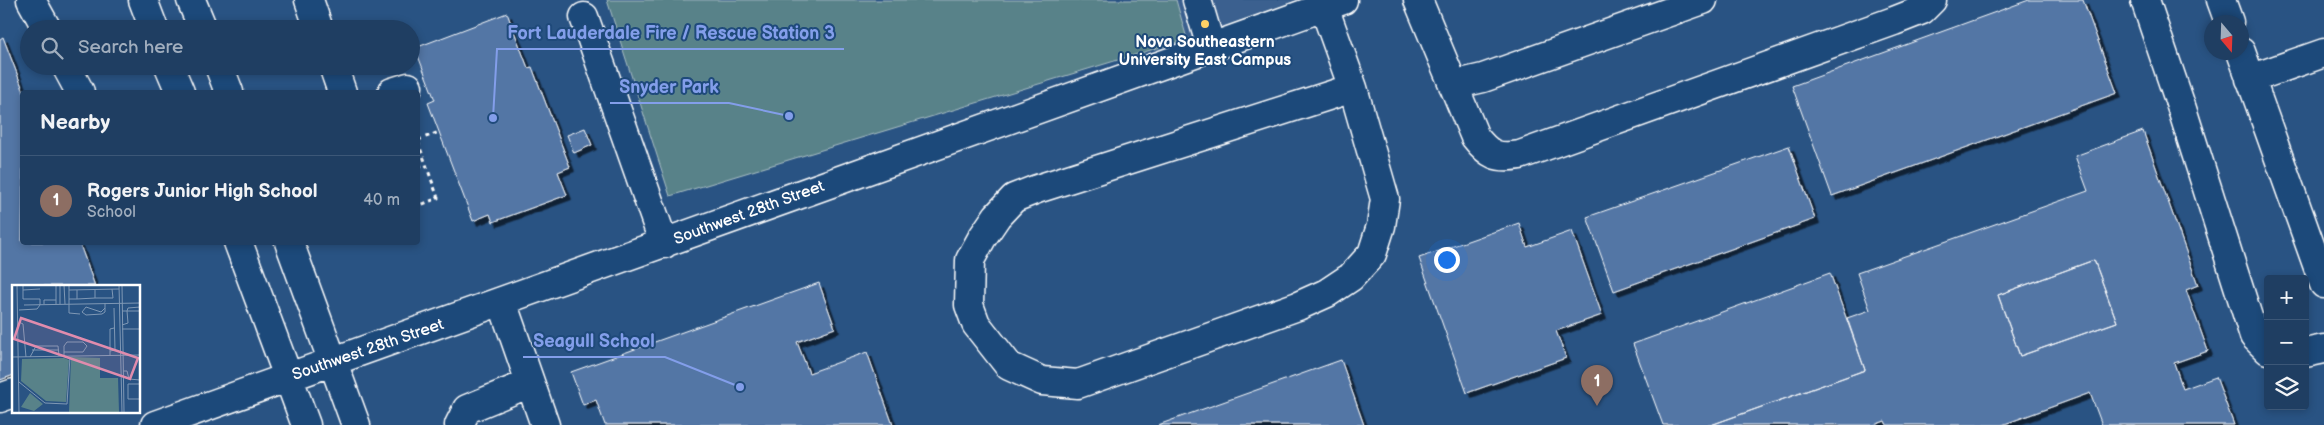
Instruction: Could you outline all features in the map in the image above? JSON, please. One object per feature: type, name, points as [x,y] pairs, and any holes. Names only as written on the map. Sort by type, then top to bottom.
[{"type":"street","points":[[32,0],[42,20]]},
{"type":"street","points":[[143,0],[151,20]]},
{"type":"street","points":[[191,0],[199,20]]},
{"type":"street","points":[[309,0],[316,20]]},
{"type":"street","points":[[1197,0],[1211,47]]},
{"type":"street","points":[[1418,0],[1475,137],[1486,151],[1504,157],[1520,155],[1894,22],[1922,10],[1932,0]]},
{"type":"street","points":[[1453,85],[1483,78],[1703,0]]},
{"type":"street","points":[[2145,0],[2182,108],[2254,336],[2264,346]]},
{"type":"street","points":[[2221,0],[2226,15]]},
{"type":"street","points":[[1333,3],[1353,88],[1385,199],[1381,226],[1372,254],[1351,277],[1328,293],[1298,306],[1078,384],[1042,381],[1009,366],[976,324],[969,305],[970,260],[997,216],[1014,198],[1353,88]]},
{"type":"street","name":"Southwest 28th Street","points":[[155,425],[333,363],[1333,3]]},
{"type":"street","points":[[584,17],[664,244]]},
{"type":"street","points":[[2250,79],[2324,53]]},
{"type":"street","points":[[2244,60],[2324,284]]},
{"type":"street","points":[[71,75],[79,90]]},
{"type":"street","points":[[173,75],[179,90]]},
{"type":"street","points":[[222,75],[228,90]]},
{"type":"street","points":[[335,75],[341,90]]},
{"type":"street","points":[[239,245],[290,377],[306,425]]},
{"type":"street","points":[[290,245],[356,425]]},
{"type":"street","points":[[502,302],[545,425]]},
{"type":"street","points":[[2309,352],[2324,349]]},
{"type":"street","points":[[459,425],[466,409],[530,383]]},
{"type":"street","points":[[0,398],[12,394]]},
{"type":"path","points":[[420,140],[440,132]]},
{"type":"path","points":[[420,147],[438,198],[420,205]]},
{"type":"path","points":[[420,166],[426,164]]},
{"type":"shaded area","name":"Nova Southeastern University East Campus","points":[[1176,0],[1295,0],[1187,39]]},
{"type":"green space","points":[[607,0],[1176,0],[1187,39],[670,196]]},
{"type":"building","points":[[2029,0],[2083,0],[2117,93],[1832,196],[1792,86]]},
{"type":"building","points":[[507,13],[528,68],[532,67],[570,167],[558,172],[567,195],[493,222],[490,214],[473,221],[428,103],[435,100],[420,61],[420,46]]},
{"type":"building","points":[[3,37],[23,90],[20,90],[20,245],[80,245],[95,285],[12,285],[12,376],[0,380],[0,39]]},
{"type":"building","points":[[585,128],[592,145],[574,153],[567,135]]},
{"type":"building","points":[[2143,131],[2198,285],[2186,290],[2208,351],[2174,363],[2183,389],[2216,377],[2234,425],[2102,425],[2090,393],[2002,425],[1887,425],[1885,421],[1874,425],[1711,425],[1865,370],[1847,318],[1870,310],[1857,273],[2088,191],[2075,156]],"holes":[[[2094,260],[2117,322],[2020,356],[1998,295]]]},
{"type":"building","points":[[1789,146],[1815,219],[1614,291],[1587,217]]},
{"type":"building","points":[[1519,223],[1527,247],[1572,231],[1602,315],[1556,331],[1566,358],[1467,393],[1419,258]]},
{"type":"building","points":[[2094,260],[2117,322],[2020,356],[1998,295]]},
{"type":"building","points":[[1830,273],[1865,370],[1711,425],[1663,425],[1633,344]]},
{"type":"building","points":[[819,283],[835,328],[797,342],[809,373],[867,352],[893,425],[605,425],[596,400],[583,405],[571,372]]},
{"type":"building","points":[[1341,360],[1364,425],[1158,425]]},
{"type":"place","name":"Nova Southeastern University East Campus","points":[[1205,24]]},
{"type":"place","name":"Snyder Park","points":[[789,116]]},
{"type":"place","name":"Fort Lauderdale Fire / Rescue Station 3","points":[[493,118]]},
{"type":"place","name":"Seagull School","points":[[740,387]]},
{"type":"place","name":"Rogers Junior High School","points":[[1597,406]]}]
